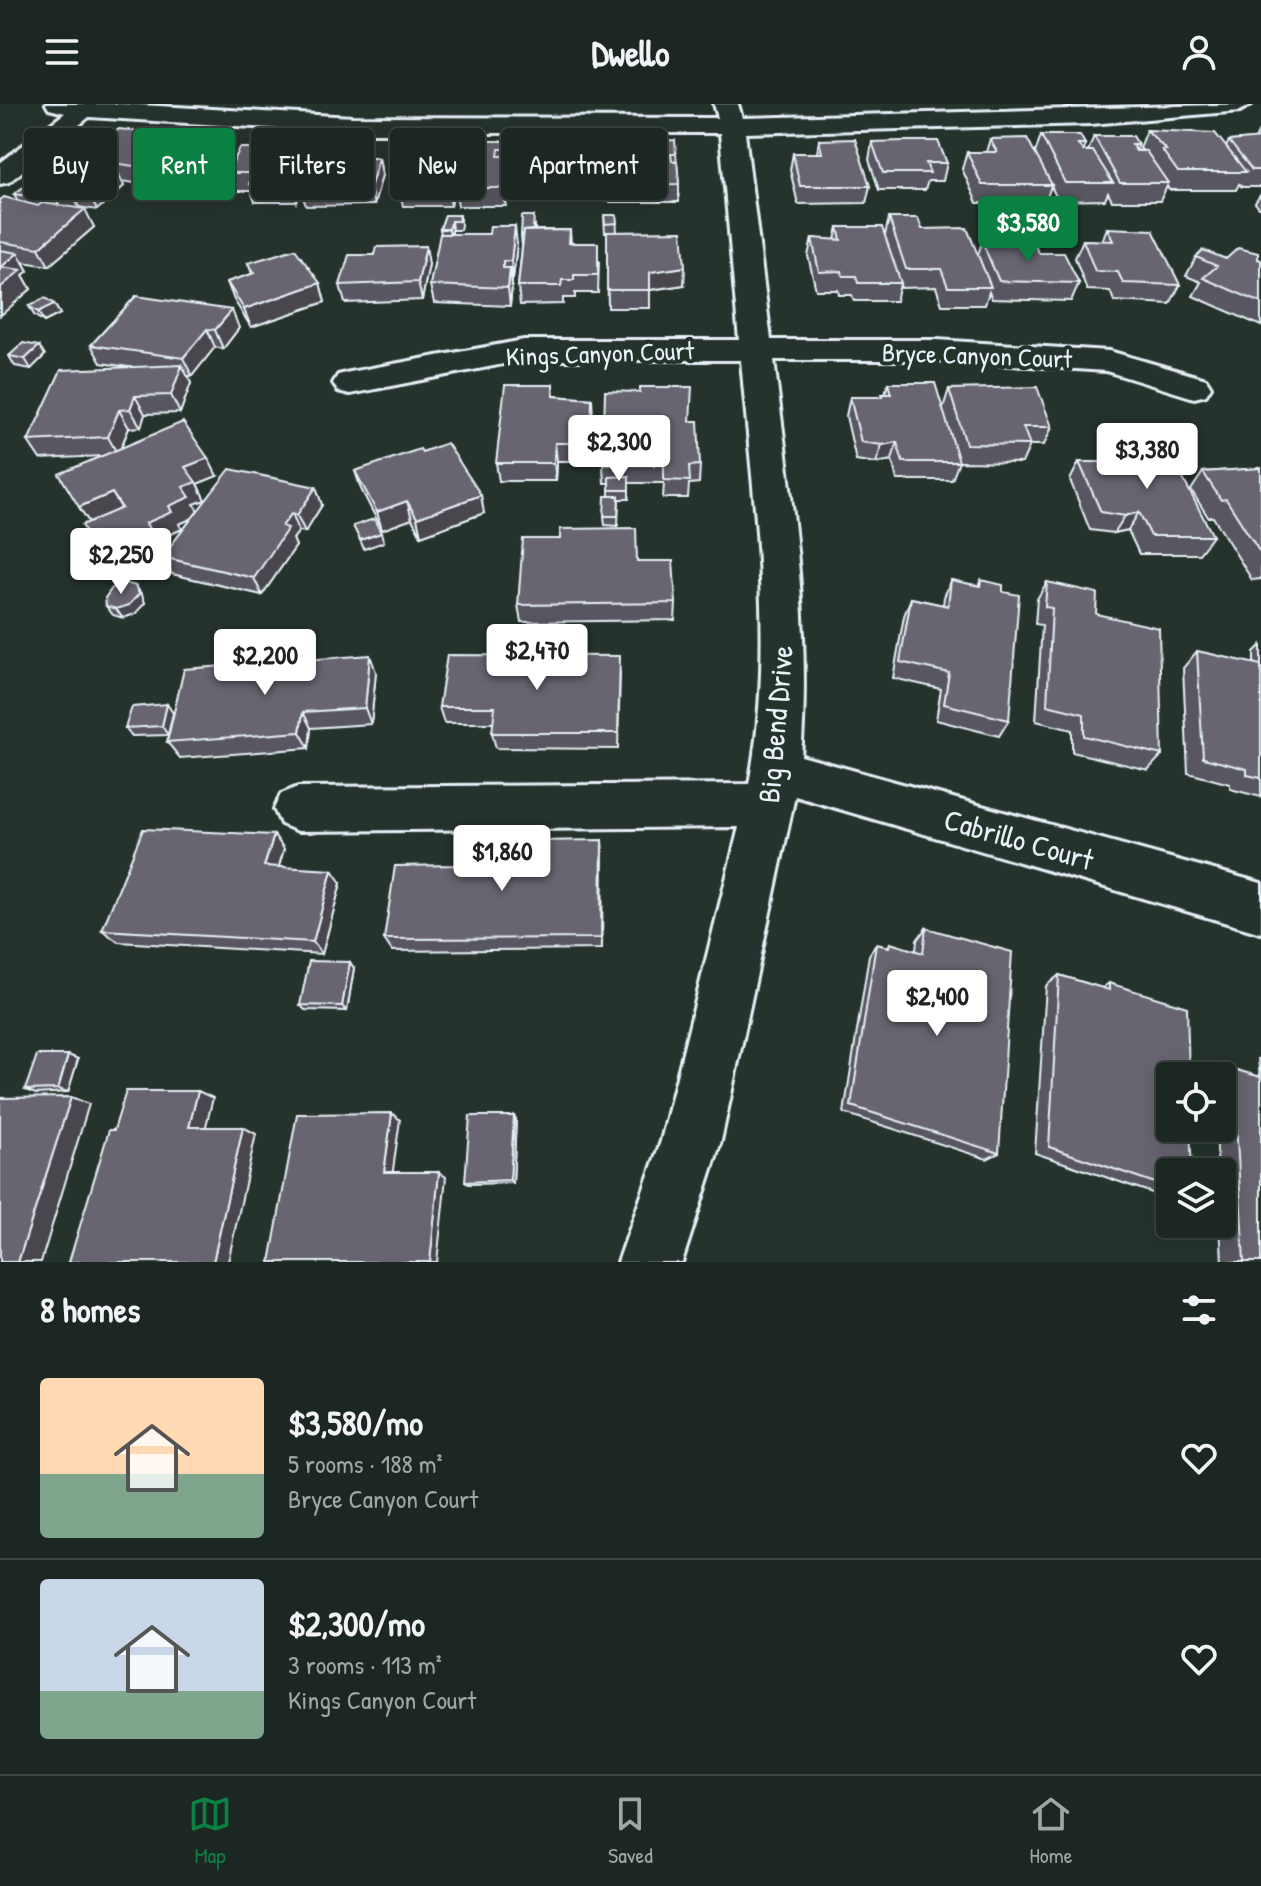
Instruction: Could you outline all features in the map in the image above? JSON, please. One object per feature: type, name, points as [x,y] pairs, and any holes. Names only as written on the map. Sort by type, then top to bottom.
[{"type":"street","points":[[0,176],[53,137],[77,106],[353,125],[729,115],[1086,111],[1240,104]]},
{"type":"street","name":"Big Bend Drive","points":[[650,1262],[691,1141],[773,787],[785,663],[772,489],[729,115]]},
{"type":"street","name":"Kings Canyon Court","points":[[350,383],[524,350],[756,350]]},
{"type":"street","name":"Bryce Canyon Court","points":[[756,350],[936,350],[1109,361],[1194,387]]},
{"type":"street","name":"Cabrillo Court","points":[[298,809],[773,787],[1261,908]]},
{"type":"building","points":[[117,130],[133,131],[133,166],[117,164]]},
{"type":"building","points":[[1147,130],[1215,133],[1246,172],[1178,172],[1162,150],[1166,150]]},
{"type":"building","points":[[1041,135],[1080,135],[1085,144],[1078,144],[1083,151],[1093,151],[1113,183],[1065,183]]},
{"type":"building","points":[[1094,136],[1133,136],[1138,144],[1132,144],[1136,151],[1146,151],[1168,183],[1120,183]]},
{"type":"building","points":[[1027,138],[1052,185],[982,185],[967,152],[997,152],[990,139]]},
{"type":"building","points":[[1261,138],[1261,170],[1252,170],[1229,141]]},
{"type":"building","points":[[855,139],[870,186],[800,186],[793,153],[822,153],[819,140]]},
{"type":"building","points":[[667,140],[675,140],[676,154],[671,154],[672,161],[677,161],[679,184],[667,184]]},
{"type":"building","points":[[485,141],[501,141],[498,156],[501,156],[501,188],[485,188]]},
{"type":"building","points":[[938,141],[947,163],[926,163],[930,173],[883,173],[872,142]]},
{"type":"building","points":[[240,148],[251,148],[251,173],[235,173],[235,158]]},
{"type":"building","points":[[374,157],[379,158],[374,175]]},
{"type":"building","points":[[24,187],[24,195],[14,194]]},
{"type":"building","points":[[4,197],[38,206],[42,203],[85,209],[39,248],[0,242],[0,200]]},
{"type":"building","points":[[445,215],[460,215],[459,221],[451,221],[449,229],[440,229]]},
{"type":"building","points":[[604,215],[616,215],[617,223],[605,224]]},
{"type":"building","points":[[522,216],[534,216],[533,230],[524,231],[521,236]]},
{"type":"building","points":[[889,218],[918,218],[922,229],[967,228],[991,287],[948,287],[941,269],[906,269]]},
{"type":"building","points":[[490,226],[515,226],[511,261],[503,261],[503,268],[510,268],[508,288],[430,285],[440,234],[489,234]]},
{"type":"building","points":[[838,227],[882,227],[901,283],[858,283],[856,276],[843,276],[842,271],[819,272],[812,238],[841,240]]},
{"type":"building","points":[[1107,228],[1153,230],[1180,285],[1123,283],[1118,272],[1095,271],[1083,240],[1113,241]]},
{"type":"building","points":[[570,230],[569,243],[598,243],[598,275],[574,275],[574,280],[562,280],[561,286],[518,286],[524,231]]},
{"type":"building","points":[[682,231],[685,267],[650,272],[650,290],[607,290],[607,232]]},
{"type":"building","points":[[982,242],[1033,242],[1039,253],[1064,253],[1079,283],[999,281]]},
{"type":"building","points":[[426,246],[418,282],[340,285],[349,255],[374,255],[376,247]]},
{"type":"building","points":[[1238,248],[1258,253],[1261,260],[1261,303],[1203,278],[1217,266],[1196,257],[1203,250],[1226,259]]},
{"type":"building","points":[[295,249],[320,283],[244,309],[227,282],[255,273],[248,263]]},
{"type":"building","points":[[0,250],[18,253],[1,267],[21,270],[0,288]]},
{"type":"building","points":[[136,296],[232,310],[215,330],[207,329],[183,358],[91,345]]},
{"type":"building","points":[[45,298],[54,304],[38,312],[29,306]]},
{"type":"building","points":[[23,343],[39,346],[25,359],[9,356]]},
{"type":"building","points":[[182,365],[171,395],[135,396],[130,409],[119,410],[108,437],[28,441],[61,370]]},
{"type":"building","points":[[888,383],[935,383],[959,462],[903,462],[897,442],[882,445],[861,442],[850,397],[891,394]]},
{"type":"building","points":[[505,385],[553,385],[553,396],[592,399],[591,443],[555,443],[554,463],[496,463]]},
{"type":"building","points":[[640,387],[692,387],[690,421],[698,421],[700,465],[689,466],[690,481],[664,480],[664,465],[603,465],[605,391],[640,392]]},
{"type":"building","points":[[1037,387],[1052,427],[1023,427],[1030,445],[966,444],[949,389]]},
{"type":"building","points":[[183,422],[208,458],[185,467],[196,482],[183,487],[190,497],[169,506],[172,512],[146,523],[151,533],[100,556],[82,525],[122,508],[112,493],[79,507],[59,474]]},
{"type":"building","points":[[447,443],[481,495],[417,518],[407,501],[377,512],[355,471]]},
{"type":"building","points":[[1116,446],[1166,446],[1213,536],[1151,536],[1139,512],[1125,516],[1101,512],[1079,462],[1113,462],[1112,459],[1121,459]]},
{"type":"building","points":[[1261,468],[1261,554],[1226,499],[1221,500],[1203,472]]},
{"type":"building","points":[[230,469],[316,487],[297,515],[292,513],[282,526],[288,528],[254,578],[162,557]]},
{"type":"building","points":[[629,476],[629,490],[609,490],[609,477]]},
{"type":"building","points":[[605,496],[619,496],[618,516],[604,516]]},
{"type":"building","points":[[374,519],[381,533],[360,540],[353,526]]},
{"type":"building","points":[[636,528],[637,561],[673,561],[676,603],[518,605],[523,539],[560,539],[560,529]]},
{"type":"building","points":[[951,580],[980,586],[981,580],[1003,585],[1003,592],[1019,595],[1009,720],[944,704],[949,673],[900,662],[911,598],[948,606]]},
{"type":"building","points":[[1047,582],[1097,593],[1096,614],[1159,628],[1162,755],[1084,736],[1084,714],[1047,705],[1052,608],[1045,607]]},
{"type":"building","points":[[125,583],[136,586],[139,594],[129,605],[116,609],[106,606],[105,598],[112,588]]},
{"type":"building","points":[[1197,651],[1261,665],[1261,778],[1247,775],[1247,769],[1203,758]]},
{"type":"building","points":[[370,655],[365,708],[303,712],[300,732],[167,742],[184,669]]},
{"type":"building","points":[[447,655],[620,656],[618,733],[492,733],[495,707],[439,707]]},
{"type":"building","points":[[167,704],[162,726],[125,728],[132,707]]},
{"type":"building","points":[[143,829],[274,835],[264,866],[332,870],[313,942],[102,930]]},
{"type":"building","points":[[602,840],[601,938],[384,939],[395,866],[456,865],[459,842]]},
{"type":"building","points":[[926,928],[1012,952],[999,1153],[851,1106],[876,944],[889,947],[890,943],[923,953]]},
{"type":"building","points":[[309,961],[350,962],[342,1006],[300,1005]]},
{"type":"building","points":[[1059,975],[1109,990],[1109,983],[1187,1007],[1189,1062],[1156,1062],[1156,1142],[1191,1142],[1191,1158],[1156,1158],[1156,1183],[1049,1147]]},
{"type":"building","points":[[37,1055],[68,1055],[58,1089],[25,1090]]},
{"type":"building","points":[[1236,1070],[1261,1077],[1261,1262],[1244,1262]]},
{"type":"building","points":[[126,1091],[198,1091],[189,1127],[243,1127],[213,1262],[69,1262],[109,1130],[114,1130]]},
{"type":"building","points":[[71,1097],[18,1262],[0,1262],[0,1098]]},
{"type":"building","points":[[392,1113],[384,1172],[439,1172],[430,1262],[270,1262],[297,1114]]},
{"type":"building","points":[[470,1116],[514,1116],[510,1180],[465,1182]]}]
